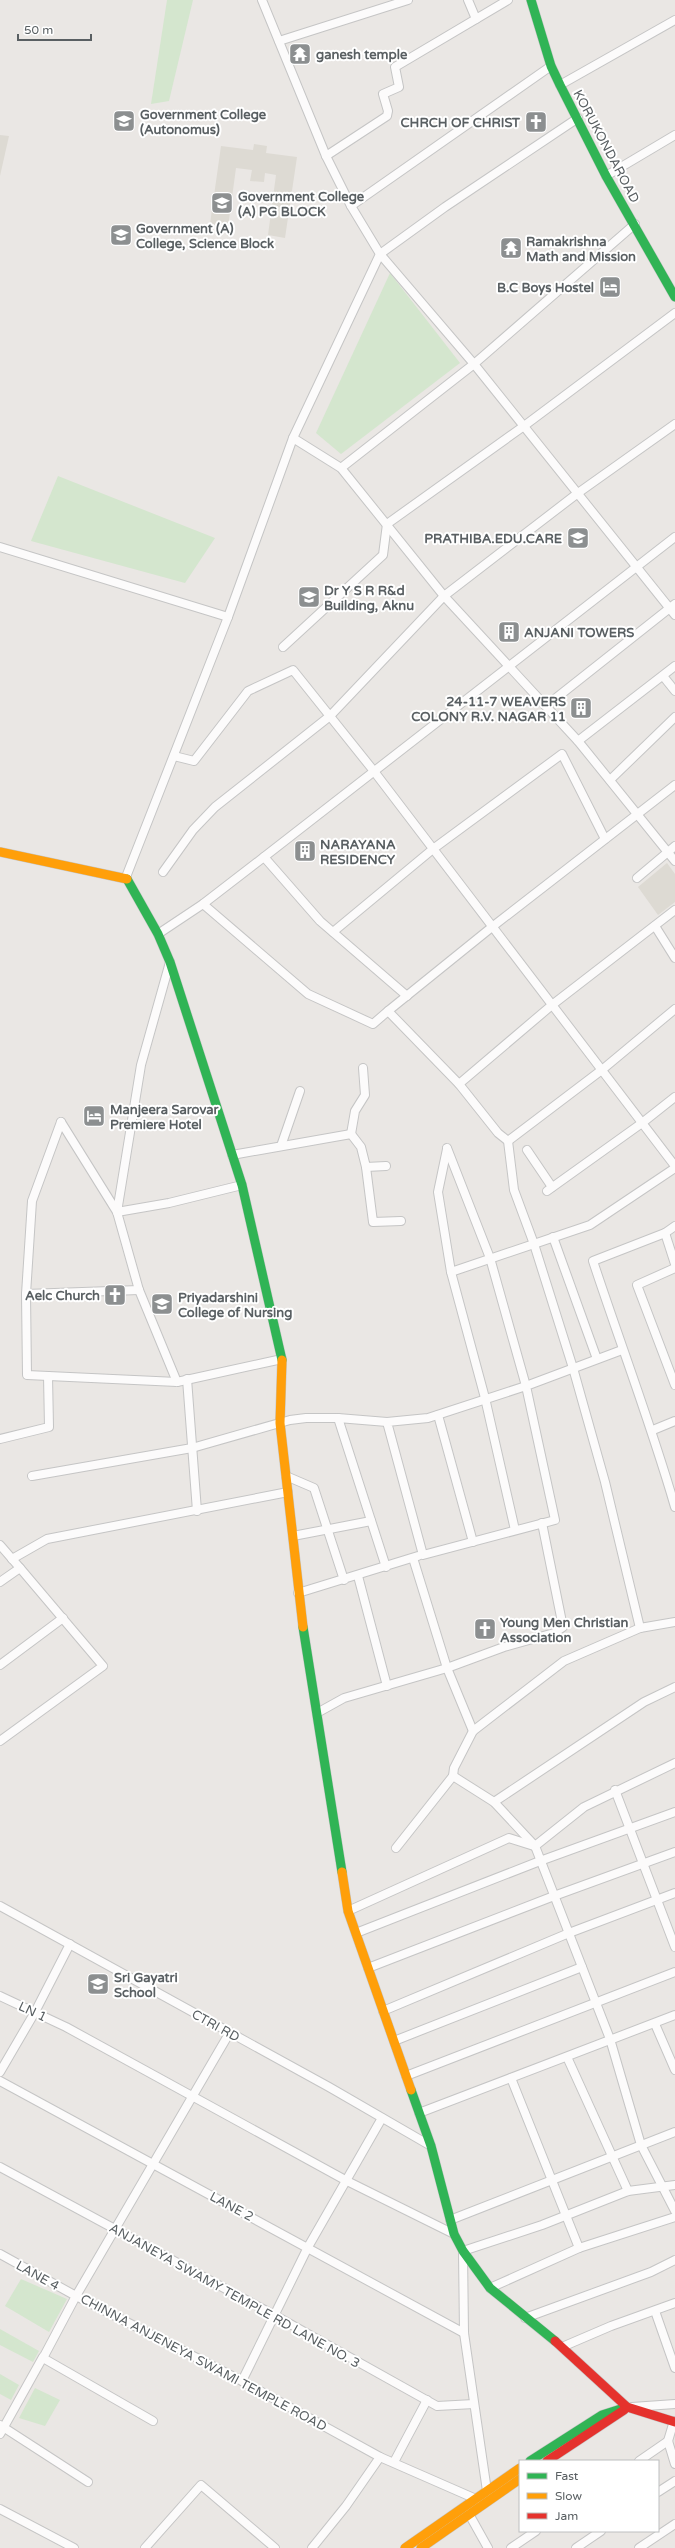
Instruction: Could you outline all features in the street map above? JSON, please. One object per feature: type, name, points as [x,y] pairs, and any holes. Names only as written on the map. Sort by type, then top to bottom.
[{"type":"street","points":[[262,0],[326,156],[351,206],[380,254],[474,364],[637,567],[673,609],[546,706]]},
{"type":"street","points":[[279,41],[408,0]]},
{"type":"street","points":[[468,0],[476,19]]},
{"type":"street","points":[[326,156],[387,116],[388,111],[383,94],[399,87],[395,67],[508,0]]},
{"type":"street","name":"KORUKONDAROAD","points":[[531,0],[551,66],[560,85],[606,176],[635,224],[675,297]]},
{"type":"street","points":[[560,85],[675,20]]},
{"type":"street","points":[[351,206],[551,66]]},
{"type":"street","points":[[126,877],[228,617],[293,438],[380,254],[445,207],[578,118]]},
{"type":"street","points":[[606,176],[675,135]]},
{"type":"street","points":[[341,468],[474,364],[635,224]]},
{"type":"street","points":[[283,647],[383,555],[387,524],[524,426],[675,313]]},
{"type":"street","points":[[163,872],[193,830],[215,806],[330,716],[444,596],[578,493],[675,424]]},
{"type":"street","points":[[293,438],[341,468],[444,596],[578,741],[639,814],[675,861]]},
{"type":"street","points":[[158,934],[203,904],[373,770],[511,667],[675,537]]},
{"type":"street","points":[[0,547],[228,617]]},
{"type":"street","points":[[578,741],[675,666]]},
{"type":"street","points":[[174,756],[194,761],[248,691],[293,670],[373,770],[602,1069],[675,1167],[590,1225],[452,1272]]},
{"type":"street","points":[[663,676],[675,691]]},
{"type":"street","points":[[610,780],[675,717]]},
{"type":"street","points":[[333,932],[433,849],[562,754],[605,839]]},
{"type":"street","points":[[203,904],[308,994],[373,1024],[492,927],[639,814],[675,784]]},
{"type":"street","points":[[637,878],[675,846]]},
{"type":"street","points":[[0,852],[126,877],[158,934],[170,962],[242,1185],[282,1359],[280,1423],[298,1593],[348,1911],[431,2146],[454,2234],[463,2251],[490,2288],[562,2347],[627,2407],[674,2421],[668,2442],[675,2464]]},
{"type":"street","points":[[264,857],[333,932],[407,996]]},
{"type":"street","points":[[460,1084],[552,1005],[675,910]]},
{"type":"street","points":[[655,926],[675,958]]},
{"type":"street","points":[[117,1212],[141,1065],[170,962]]},
{"type":"street","points":[[508,1141],[602,1069],[675,1009]]},
{"type":"street","points":[[388,1012],[460,1084],[498,1133],[508,1141],[514,1190],[534,1244],[573,1368],[605,1482],[640,1628]]},
{"type":"street","points":[[363,1068],[365,1095],[356,1111],[351,1134],[361,1147],[366,1167],[373,1222],[401,1221]]},
{"type":"street","points":[[281,1146],[300,1091]]},
{"type":"street","points":[[527,1150],[550,1189],[642,1123],[675,1097]]},
{"type":"street","points":[[177,1382],[139,1290],[117,1212],[61,1122],[32,1201],[26,1294],[27,1374],[177,1382],[282,1359]]},
{"type":"street","points":[[232,1155],[351,1134]]},
{"type":"street","points":[[298,1593],[423,1555],[554,1520],[526,1386],[490,1258],[447,1148],[438,1192],[452,1272],[485,1398],[515,1530]]},
{"type":"street","points":[[366,1167],[386,1166]]},
{"type":"street","points":[[117,1212],[169,1203],[242,1185]]},
{"type":"street","points":[[675,1226],[665,1233],[593,1261],[622,1350],[652,1430],[675,1507]]},
{"type":"street","points":[[665,1233],[675,1264]]},
{"type":"street","points":[[553,1237],[597,1359]]},
{"type":"street","points":[[675,1268],[636,1285],[675,1385]]},
{"type":"street","points":[[26,1294],[139,1290]]},
{"type":"street","points":[[32,1476],[192,1448],[280,1423],[306,1418],[338,1418],[386,1422],[428,1418],[485,1398],[526,1386],[622,1350]]},
{"type":"street","points":[[0,1439],[49,1427],[48,1376]]},
{"type":"street","points":[[187,1379],[197,1511]]},
{"type":"street","points":[[438,1415],[473,1542]]},
{"type":"street","points":[[338,1418],[386,1567]]},
{"type":"street","points":[[652,1430],[675,1421]]},
{"type":"street","points":[[386,1422],[423,1555]]},
{"type":"street","points":[[286,1476],[314,1488],[344,1580]]},
{"type":"street","points":[[12,1559],[48,1539],[288,1492]]},
{"type":"street","points":[[293,1536],[371,1521]]},
{"type":"street","points":[[317,1713],[344,1698],[447,1668],[504,1647],[554,1633],[562,1627],[542,1523]]},
{"type":"street","points":[[0,1545],[103,1666],[0,1741]]},
{"type":"street","points":[[413,1558],[447,1668],[462,1708],[473,1731]]},
{"type":"street","points":[[0,1582],[20,1568]]},
{"type":"street","points":[[358,1576],[387,1686]]},
{"type":"street","points":[[0,1665],[63,1618]]},
{"type":"street","points":[[396,1848],[453,1776],[454,1768],[473,1731],[564,1660],[640,1628],[675,1622]]},
{"type":"street","points":[[494,1802],[644,1702],[675,1687]]},
{"type":"street","points":[[535,1846],[584,1807],[616,1790],[675,1763]]},
{"type":"street","points":[[453,1776],[494,1802],[535,1846],[610,2039],[641,2145],[675,2211]]},
{"type":"street","points":[[616,1790],[645,1863],[675,1947]]},
{"type":"street","points":[[356,1933],[540,1861],[675,1812]]},
{"type":"street","points":[[348,1911],[509,1838],[535,1846]]},
{"type":"street","points":[[368,1968],[554,1896],[675,1852]]},
{"type":"street","points":[[383,2011],[569,1933],[675,1893]]},
{"type":"street","name":"CTRI RD","points":[[0,1906],[230,2032],[431,2146]]},
{"type":"street","points":[[0,2072],[35,2012],[70,1944]]},
{"type":"street","points":[[394,2041],[582,1967]]},
{"type":"street","points":[[406,2076],[675,1972]]},
{"type":"street","name":"LN 1","points":[[0,1996],[66,2027],[192,2098],[347,2181],[454,2234]]},
{"type":"street","points":[[419,2113],[567,2057],[610,2039],[655,2024],[675,2014]]},
{"type":"street","points":[[655,2024],[675,2070]]},
{"type":"street","name":"CHINNA ANJENEYA SWAMI TEMPLE ROAD","points":[[230,2032],[154,2165],[76,2296],[242,2381],[380,2457],[476,2499]]},
{"type":"street","points":[[567,2057],[628,2191]]},
{"type":"street","points":[[511,2078],[580,2248]]},
{"type":"street","name":"LANE 2","points":[[0,2081],[464,2333]]},
{"type":"street","points":[[242,2381],[308,2247],[382,2118]]},
{"type":"street","points":[[450,2220],[675,2132]]},
{"type":"street","name":"ANJANEYA SWAMY TEMPLE RD LANE NO. 3","points":[[0,2167],[114,2230],[274,2315],[437,2406],[474,2404]]},
{"type":"street","points":[[463,2251],[566,2215],[628,2191],[675,2185]]},
{"type":"street","points":[[490,2288],[580,2248],[675,2217]]},
{"type":"street","points":[[463,2251],[464,2333],[487,2491]]},
{"type":"street","name":"LANE 4","points":[[0,2254],[76,2296]]},
{"type":"street","points":[[525,2318],[651,2272],[675,2260]]},
{"type":"street","points":[[76,2296],[43,2357],[1,2429],[88,2482]]},
{"type":"street","points":[[562,2347],[611,2326],[675,2303]]},
{"type":"street","points":[[654,2311],[675,2368]]},
{"type":"street","points":[[43,2357],[153,2421]]},
{"type":"street","points":[[394,2462],[427,2400]]},
{"type":"street","points":[[532,2460],[602,2415],[627,2407],[675,2404]]},
{"type":"street","points":[[548,2460],[616,2417],[627,2407]]},
{"type":"street","points":[[641,2460],[668,2442]]},
{"type":"street","points":[[312,2548],[346,2506],[380,2457]]},
{"type":"street","points":[[405,2548],[519,2469]]},
{"type":"street","points":[[421,2548],[519,2480]]},
{"type":"street","points":[[659,2491],[675,2481]]},
{"type":"street","points":[[145,2548],[202,2484],[275,2548]]},
{"type":"street","points":[[0,2509],[74,2548]]},
{"type":"street","points":[[469,2514],[488,2548]]},
{"type":"street","points":[[639,2548],[675,2524]]},
{"type":"street","points":[[511,2548],[535,2532]]},
{"type":"street","points":[[576,2548],[600,2532]]},
{"type":"shaded area","points":[[0,135],[9,136],[0,176]]},
{"type":"shaded area","name":"Government College (A) PG BLOCK","points":[[254,144],[267,146],[266,153],[297,157],[285,238],[268,235],[276,175],[265,173],[264,182],[250,181],[252,170],[236,168],[228,227],[210,224],[221,146],[253,150]]},
{"type":"shaded area","points":[[667,863],[675,874],[675,902],[658,915],[638,887]]},
{"type":"green space","points":[[167,0],[193,0],[169,101],[151,104]]},
{"type":"green space","points":[[390,273],[460,363],[341,454],[316,433]]},
{"type":"green space","points":[[58,476],[215,538],[185,583],[31,541]]},
{"type":"green space","points":[[21,2279],[67,2299],[49,2332],[5,2306]]},
{"type":"green space","points":[[0,2329],[39,2351],[33,2362],[0,2345]]},
{"type":"green space","points":[[0,2374],[19,2385],[11,2400],[0,2394]]},
{"type":"green space","points":[[35,2388],[60,2400],[45,2426],[19,2418]]},
{"type":"traffic: fast","points":[[531,0],[551,66],[560,85],[606,176],[675,297]]},
{"type":"traffic: fast","points":[[127,879],[158,934],[170,962],[242,1185],[282,1360]]},
{"type":"traffic: fast","points":[[303,1627],[342,1872]]},
{"type":"traffic: fast","points":[[411,2090],[431,2146],[454,2234],[463,2251],[490,2288],[555,2341]]},
{"type":"traffic: fast","points":[[532,2460],[602,2415],[627,2407]]},
{"type":"traffic: slow","points":[[0,852],[127,879]]},
{"type":"traffic: slow","points":[[282,1360],[280,1423],[303,1627]]},
{"type":"traffic: slow","points":[[342,1872],[348,1911],[411,2090]]},
{"type":"traffic: slow","points":[[405,2548],[519,2469]]},
{"type":"traffic: slow","points":[[421,2548],[519,2480]]},
{"type":"traffic: jam","points":[[555,2341],[627,2407],[675,2422]]},
{"type":"traffic: jam","points":[[549,2460],[624,2410]]},
{"type":"place","name":"ganesh temple","points":[[300,54]]},
{"type":"place","name":"Government College (Autonomus)","points":[[124,121]]},
{"type":"place","name":"CHRCH OF CHRIST","points":[[536,122]]},
{"type":"place","name":"Government College (A) PG BLOCK","points":[[222,203]]},
{"type":"place","name":"Government (A) College, Science Block","points":[[121,235]]},
{"type":"place","name":"Ramakrishna Math and Mission","points":[[511,248]]},
{"type":"place","name":"B.C Boys Hostel","points":[[610,287]]},
{"type":"place","name":"PRATHIBA.EDU.CARE","points":[[578,538]]},
{"type":"place","name":"Dr Y S R R&d Building, Aknu","points":[[309,597]]},
{"type":"place","name":"ANJANI TOWERS","points":[[509,632]]},
{"type":"place","name":"24-11-7 WEAVERS COLONY R.V. NAGAR 11","points":[[581,708]]},
{"type":"place","name":"NARAYANA RESIDENCY","points":[[305,851]]},
{"type":"place","name":"Manjeera Sarovar Premiere Hotel","points":[[94,1116]]},
{"type":"place","name":"Aelc Church","points":[[115,1295]]},
{"type":"place","name":"Priyadarshini College of Nursing","points":[[162,1304]]},
{"type":"place","name":"Young Men Christian Association","points":[[485,1629]]},
{"type":"place","name":"Sri Gayatri School","points":[[98,1984]]}]
